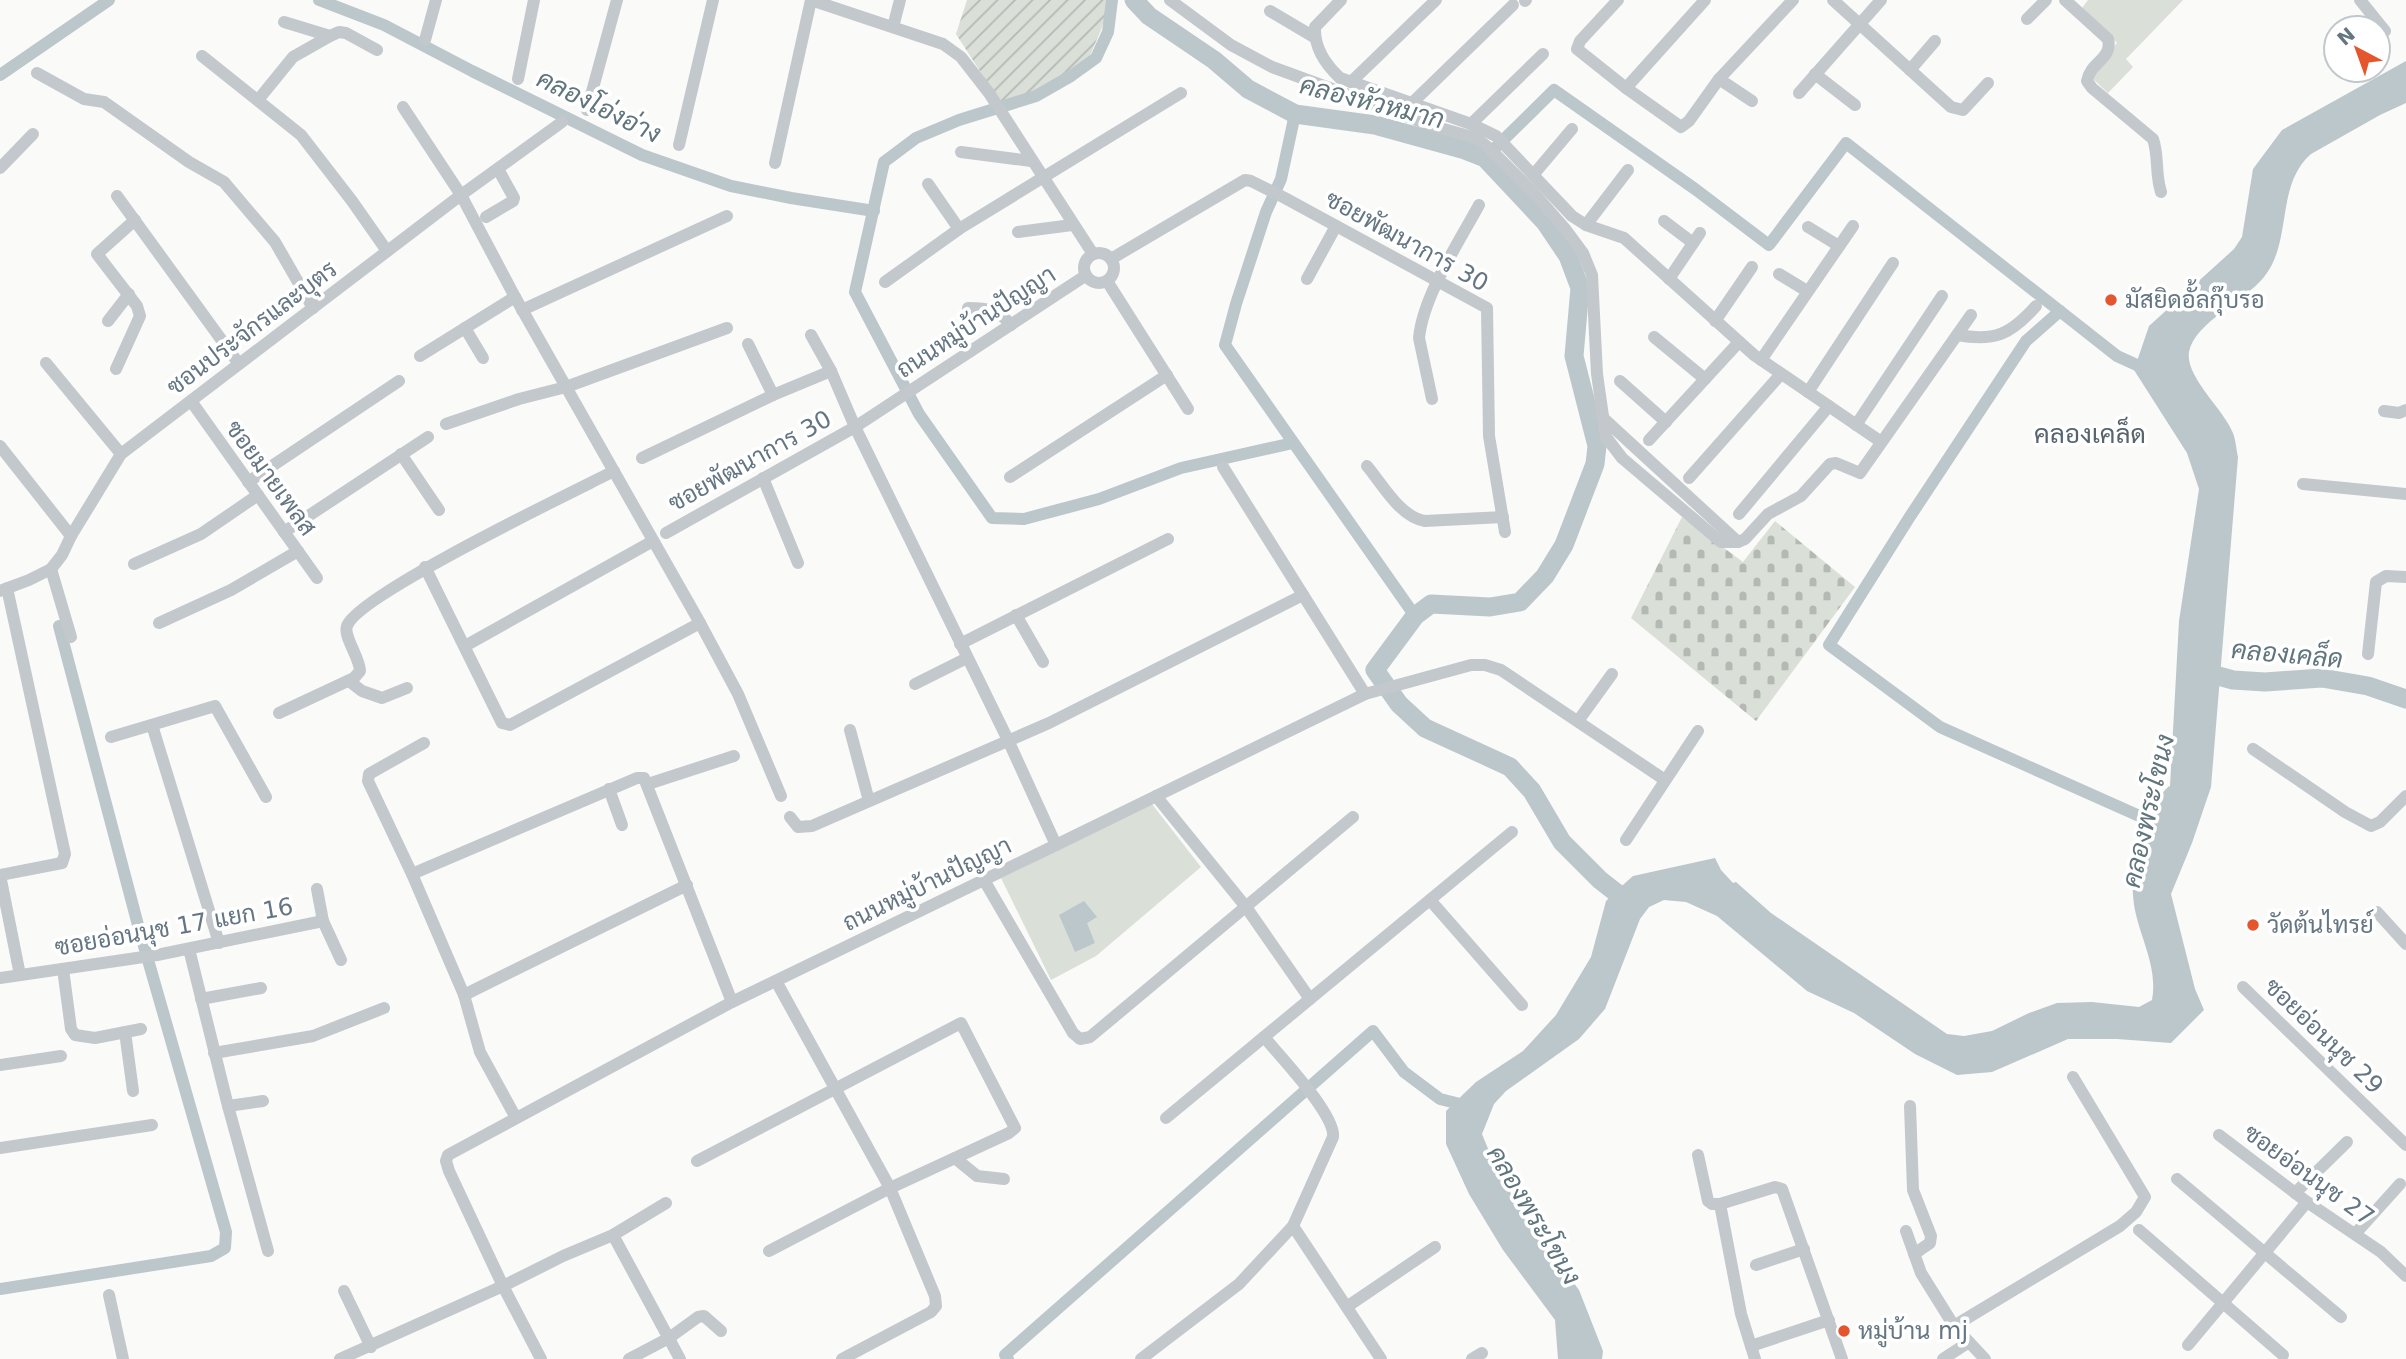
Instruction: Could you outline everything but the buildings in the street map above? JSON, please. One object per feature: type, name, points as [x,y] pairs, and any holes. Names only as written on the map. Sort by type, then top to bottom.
[{"type":"street","points":[[425,40],[436,0]]},
{"type":"street","points":[[519,79],[534,0]]},
{"type":"street","points":[[587,110],[617,0]]},
{"type":"street","points":[[679,145],[713,0]]},
{"type":"street","points":[[775,163],[811,0],[943,44],[961,57],[989,93],[1093,254],[1102,254],[1111,259],[1114,268],[1107,281],[1188,409]]},
{"type":"street","points":[[893,27],[900,0]]},
{"type":"street","points":[[1170,0],[1231,45],[1272,67],[1433,126],[1476,138],[1489,148],[1558,221],[1589,264],[1602,416],[1738,542],[1745,539],[1768,514],[1801,496],[1830,464],[1836,463],[1860,473],[1971,315]]},
{"type":"street","points":[[1341,0],[1315,27],[1314,37],[1329,68],[1340,78],[1471,124],[1496,136],[1572,216],[1586,225],[1624,238],[1760,360],[1877,439]]},
{"type":"street","points":[[1351,82],[1436,0]]},
{"type":"street","points":[[1618,0],[1580,41],[1577,49],[1681,127],[1689,121],[1719,79],[1793,0]]},
{"type":"street","points":[[1626,88],[1705,0]]},
{"type":"street","points":[[1833,0],[1951,107],[1963,110],[1988,83]]},
{"type":"street","points":[[1798,93],[1881,0]]},
{"type":"street","points":[[2027,19],[2046,0]]},
{"type":"street","points":[[2065,0],[2108,39],[2110,47],[2107,55],[2090,70],[2087,81],[2153,139],[2157,151],[2157,179],[2161,192]]},
{"type":"street","points":[[2360,0],[2371,14]]},
{"type":"street","points":[[1411,104],[1522,2]]},
{"type":"street","points":[[1270,10],[1314,37]]},
{"type":"street","points":[[284,22],[330,36]]},
{"type":"street","points":[[258,100],[293,57],[339,32],[377,50]]},
{"type":"street","points":[[1910,70],[1935,41]]},
{"type":"street","points":[[1471,124],[1543,54]]},
{"type":"street","points":[[202,56],[301,135],[387,251]]},
{"type":"street","points":[[37,73],[84,99],[104,102],[189,162],[224,182],[275,242],[313,308]]},
{"type":"street","points":[[1815,74],[1855,105]]},
{"type":"street","points":[[1719,79],[1752,102]]},
{"type":"street","points":[[885,282],[959,229],[1181,93]]},
{"type":"street","points":[[403,107],[461,195],[522,310],[700,623],[738,694],[781,796]]},
{"type":"street","name":"ซอนประจักรและบุตร","points":[[51,569],[62,555],[121,454],[461,195],[562,122]]},
{"type":"street","points":[[1534,174],[1572,130]]},
{"type":"street","points":[[0,168],[33,134]]},
{"type":"street","points":[[961,152],[1031,161]]},
{"type":"street","points":[[486,217],[514,198],[498,169]]},
{"type":"street","points":[[1586,225],[1629,170]]},
{"type":"street","name":"ซอยพัฒนาการ 30","points":[[1111,259],[1238,182],[1251,181],[1488,308],[1489,436],[1505,532]]},
{"type":"street","points":[[928,184],[959,229]]},
{"type":"street","points":[[117,197],[239,364]]},
{"type":"street","points":[[1432,400],[1419,338],[1420,328],[1438,281],[1479,205]]},
{"type":"street","points":[[522,310],[727,216]]},
{"type":"street","points":[[116,369],[140,316],[129,294],[97,254],[135,220]]},
{"type":"street","points":[[1664,221],[1697,238],[1668,279]]},
{"type":"street","points":[[1018,232],[1072,225]]},
{"type":"street","points":[[1307,279],[1336,226]]},
{"type":"street","points":[[1760,360],[1853,226]]},
{"type":"street","points":[[1808,227],[1839,246]]},
{"type":"street","name":"ถนนหมู่บ้านปัญญา","points":[[1085,276],[1084,266],[1093,254]]},
{"type":"street","points":[[1808,392],[1893,263]]},
{"type":"street","points":[[1715,321],[1752,267]]},
{"type":"street","points":[[1779,274],[1807,291]]},
{"type":"street","name":"ถนนหมู่บ้านปัญญา","points":[[1085,276],[1098,284],[1107,281]]},
{"type":"street","name":"ถนนหมู่บ้านปัญญา","points":[[855,426],[1085,276]]},
{"type":"street","points":[[108,321],[129,294]]},
{"type":"street","points":[[1856,425],[1942,296]]},
{"type":"street","points":[[420,356],[515,297]]},
{"type":"street","points":[[1957,335],[1991,337],[2011,331],[2036,306]]},
{"type":"street","points":[[968,308],[987,308],[1011,325]]},
{"type":"street","points":[[465,328],[482,358]]},
{"type":"street","points":[[446,424],[519,398],[566,387],[727,328]]},
{"type":"street","points":[[811,335],[831,371],[1056,845]]},
{"type":"street","points":[[1654,337],[1705,379]]},
{"type":"street","points":[[1649,440],[1739,342]]},
{"type":"street","points":[[748,344],[773,396]]},
{"type":"street","points":[[46,363],[121,454]]},
{"type":"street","points":[[642,457],[831,371]]},
{"type":"street","points":[[1689,478],[1782,374]]},
{"type":"street","points":[[1010,477],[1167,376]]},
{"type":"street","points":[[248,482],[399,381]]},
{"type":"street","points":[[1620,381],[1666,422]]},
{"type":"street","name":"ซอยมายเพลส","points":[[191,401],[317,579]]},
{"type":"street","points":[[1739,514],[1829,406]]},
{"type":"street","points":[[2384,411],[2399,413],[2406,410]]},
{"type":"street","name":"ซอยพัฒนาการ 30","points":[[666,533],[855,426]]},
{"type":"street","points":[[284,532],[428,437]]},
{"type":"street","points":[[0,446],[71,536]]},
{"type":"street","points":[[401,454],[439,510]]},
{"type":"street","points":[[1367,466],[1407,514],[1416,519],[1425,521],[1503,517]]},
{"type":"street","points":[[1223,467],[1365,694]]},
{"type":"street","points":[[279,713],[349,681],[360,671],[346,626],[369,605],[425,567],[614,471]]},
{"type":"street","points":[[763,478],[798,563]]},
{"type":"street","points":[[2303,484],[2406,494]]},
{"type":"street","points":[[134,564],[201,534],[258,495]]},
{"type":"street","points":[[960,644],[1168,539]]},
{"type":"street","name":"ซอยพัฒนาการ 30","points":[[465,646],[653,541]]},
{"type":"street","points":[[159,623],[231,590],[298,551]]},
{"type":"street","points":[[425,567],[496,715],[502,723],[510,725],[700,623]]},
{"type":"street","points":[[20,975],[0,875],[62,863],[65,854],[3,587],[51,569],[71,638]]},
{"type":"street","points":[[2368,654],[2376,582],[2386,576],[2406,578]]},
{"type":"street","points":[[790,817],[798,827],[811,826],[869,801],[1049,723],[1303,595]]},
{"type":"street","points":[[1016,615],[1043,662]]},
{"type":"street","points":[[915,684],[967,658]]},
{"type":"street","name":"ถนนหมู่บ้านปัญญา","points":[[503,1286],[446,1161],[448,1155],[732,1002],[1365,694],[1471,666],[1485,665],[1501,670],[1665,780]]},
{"type":"street","points":[[1578,721],[1612,674]]},
{"type":"street","points":[[349,681],[362,691],[382,698],[407,688]]},
{"type":"street","points":[[111,737],[215,706],[266,797]]},
{"type":"street","points":[[152,725],[219,943]]},
{"type":"street","points":[[850,730],[869,801]]},
{"type":"street","points":[[1626,840],[1698,731]]},
{"type":"street","points":[[424,743],[369,774],[368,781],[464,995],[480,1052],[516,1118]]},
{"type":"street","points":[[2253,749],[2345,812],[2371,826],[2380,822],[2406,796]]},
{"type":"street","points":[[648,784],[734,756]]},
{"type":"street","points":[[412,874],[609,789],[644,778],[732,1002]]},
{"type":"street","points":[[609,789],[622,825]]},
{"type":"street","points":[[1156,796],[1246,907],[1310,999]]},
{"type":"street","points":[[984,880],[1073,1033],[1080,1039],[1090,1037],[1353,817]]},
{"type":"street","points":[[1166,1118],[1512,832]]},
{"type":"street","points":[[464,995],[687,885]]},
{"type":"street","name":"ซอยอ่อนนุช 17 แยก 16","points":[[0,978],[157,956],[323,921],[317,889]]},
{"type":"street","points":[[1430,901],[1522,1005]]},
{"type":"street","points":[[2377,912],[2406,944]]},
{"type":"street","points":[[323,921],[341,960]]},
{"type":"street","points":[[189,949],[228,1107],[268,1251]]},
{"type":"street","points":[[63,969],[73,1033],[78,1037],[95,1038],[141,1029]]},
{"type":"street","points":[[776,981],[890,1188],[935,1296],[936,1306],[931,1312],[842,1359]]},
{"type":"street","name":"ซอยอ่อนนุช 29","points":[[2243,986],[2406,1145]]},
{"type":"street","points":[[201,999],[261,988]]},
{"type":"street","points":[[215,1052],[313,1036],[384,1008]]},
{"type":"street","points":[[697,1161],[961,1023],[1016,1128],[890,1188],[769,1251]]},
{"type":"street","points":[[125,1032],[133,1091]]},
{"type":"street","points":[[1141,1359],[1239,1284],[1293,1226],[1333,1137],[1332,1125],[1322,1108],[1264,1037]]},
{"type":"street","points":[[0,1065],[61,1056]]},
{"type":"street","points":[[1954,1326],[2120,1226],[2143,1204],[2146,1197],[2073,1077]]},
{"type":"street","points":[[228,1107],[263,1101]]},
{"type":"street","points":[[1910,1106],[1913,1190],[1931,1236],[1930,1243],[1914,1254]]},
{"type":"street","points":[[0,1148],[152,1125]]},
{"type":"street","name":"ซอยอ่อนนุช 27","points":[[2219,1135],[2307,1202],[2381,1252],[2406,1276]]},
{"type":"street","points":[[2295,1193],[2347,1142]]},
{"type":"street","points":[[1698,1155],[1708,1201],[1712,1204],[1720,1205],[1780,1187],[1842,1359]]},
{"type":"street","points":[[955,1158],[977,1176],[1004,1179]]},
{"type":"street","points":[[2177,1179],[2341,1317]]},
{"type":"street","points":[[2355,1234],[2400,1184]]},
{"type":"street","points":[[2188,1345],[2307,1202]]},
{"type":"street","points":[[340,1359],[613,1235],[666,1203]]},
{"type":"street","points":[[1720,1205],[1741,1314],[1753,1353],[1829,1320]]},
{"type":"street","points":[[1293,1226],[1381,1359]]},
{"type":"street","points":[[2139,1230],[2283,1355]]},
{"type":"street","points":[[1906,1231],[1921,1273],[1954,1326],[1985,1359]]},
{"type":"street","points":[[613,1235],[680,1359]]},
{"type":"street","points":[[1348,1306],[1434,1247]]},
{"type":"street","points":[[1756,1265],[1804,1249]]},
{"type":"street","points":[[503,1286],[541,1359]]},
{"type":"street","points":[[344,1291],[371,1346]]},
{"type":"street","points":[[108,1295],[123,1359]]},
{"type":"street","points":[[629,1359],[669,1338],[698,1317],[704,1316],[721,1331]]},
{"type":"street","points":[[1943,1359],[1969,1342]]},
{"type":"green space","points":[[967,0],[1110,0],[1086,65],[1003,107],[956,34]]},
{"type":"green space","points":[[2088,0],[2183,0],[2126,59],[2133,67],[2108,93],[2090,76],[2117,43],[2082,8]]},
{"type":"green space","points":[[1682,517],[1743,562],[1775,521],[1855,587],[1756,721],[1631,618]]},
{"type":"green space","points":[[1152,804],[1201,867],[1096,956],[1051,980],[1001,878]]},
{"type":"shaded area","points":[[2406,61],[2406,103],[2311,154],[2300,167],[2293,182],[2273,263],[2256,286],[2200,331],[2189,352],[2189,361],[2198,382],[2232,431],[2238,457],[2211,787],[2171,894],[2195,989],[2204,1010],[2171,1043],[2068,1039],[1992,1072],[1957,1075],[1915,1054],[1854,1013],[1807,991],[1717,916],[1686,902],[1664,900],[1649,907],[1640,919],[1605,1009],[1579,1039],[1506,1091],[1494,1104],[1482,1134],[1495,1166],[1522,1213],[1579,1290],[1603,1351],[1602,1359],[1558,1359],[1555,1320],[1503,1250],[1469,1194],[1446,1144],[1446,1111],[1476,1082],[1523,1051],[1556,1015],[1591,957],[1606,901],[1633,876],[1715,858],[1721,870],[1733,883],[1736,882],[1771,913],[1947,1034],[1964,1036],[1992,1031],[2057,1003],[2092,1002],[2139,1007],[2152,1000],[2150,960],[2135,908],[2133,886],[2151,819],[2157,803],[2170,786],[2179,621],[2199,489],[2187,453],[2134,370],[2149,326],[2234,249],[2242,237],[2253,169],[2282,130],[2365,84],[2392,84],[2392,69]]},
{"type":"shaded area","points":[[1084,901],[1097,917],[1087,923],[1095,943],[1075,952],[1059,915]]},
{"type":"waterway","name":"คลองโอ่งอ่าง","points":[[0,75],[109,0]]},
{"type":"waterway","name":"คลองโอ่งอ่าง","points":[[319,0],[384,25],[642,155],[731,186],[874,211]]},
{"type":"waterway","points":[[1112,0],[1108,32],[1096,58],[1071,76],[1036,96],[959,120],[916,138],[884,162],[855,292],[919,414],[992,518],[1024,519],[1099,499],[1181,468],[1293,443]]},
{"type":"waterway","name":"คลองหัวหมาก","points":[[1134,0],[1149,16],[1214,60],[1248,89],[1295,114],[1375,125],[1485,158],[1545,222],[1568,256],[1580,288],[1574,356],[1597,446],[1595,464],[1564,545],[1545,576],[1520,602],[1490,607],[1431,604],[1415,616],[1375,670],[1399,704],[1425,728],[1510,767],[1532,791],[1562,842],[1600,880],[1627,901]]},
{"type":"waterway","points":[[1485,158],[1554,90],[1695,189],[1769,245],[1846,143],[2117,356],[2150,371]]},
{"type":"waterway","points":[[1295,114],[1281,179],[1266,212],[1225,345],[1415,616]]},
{"type":"waterway","name":"คลองพระโขนง","points":[[2060,311],[2026,341],[1829,645],[1940,727],[2164,827]]},
{"type":"waterway","points":[[0,1289],[211,1256],[225,1248],[226,1232],[138,925],[59,626]]},
{"type":"waterway","name":"คลองเคล็ด","points":[[2204,672],[2233,680],[2265,682],[2322,678],[2368,686],[2406,699]]},
{"type":"waterway","points":[[1008,1359],[1005,1355],[1373,1031],[1404,1072],[1440,1099],[1468,1106]]},
{"type":"place","name":"มัสยิดอั้ลกุ๊บรอ","points":[[2111,300]]},
{"type":"place","name":"วัดต้นไทรย์","points":[[2253,925]]},
{"type":"place","name":"หมู่บ้าน mj","points":[[1844,1331]]},
{"type":"district","name":"คลองเคล็ด","points":[[2090,434]]}]
